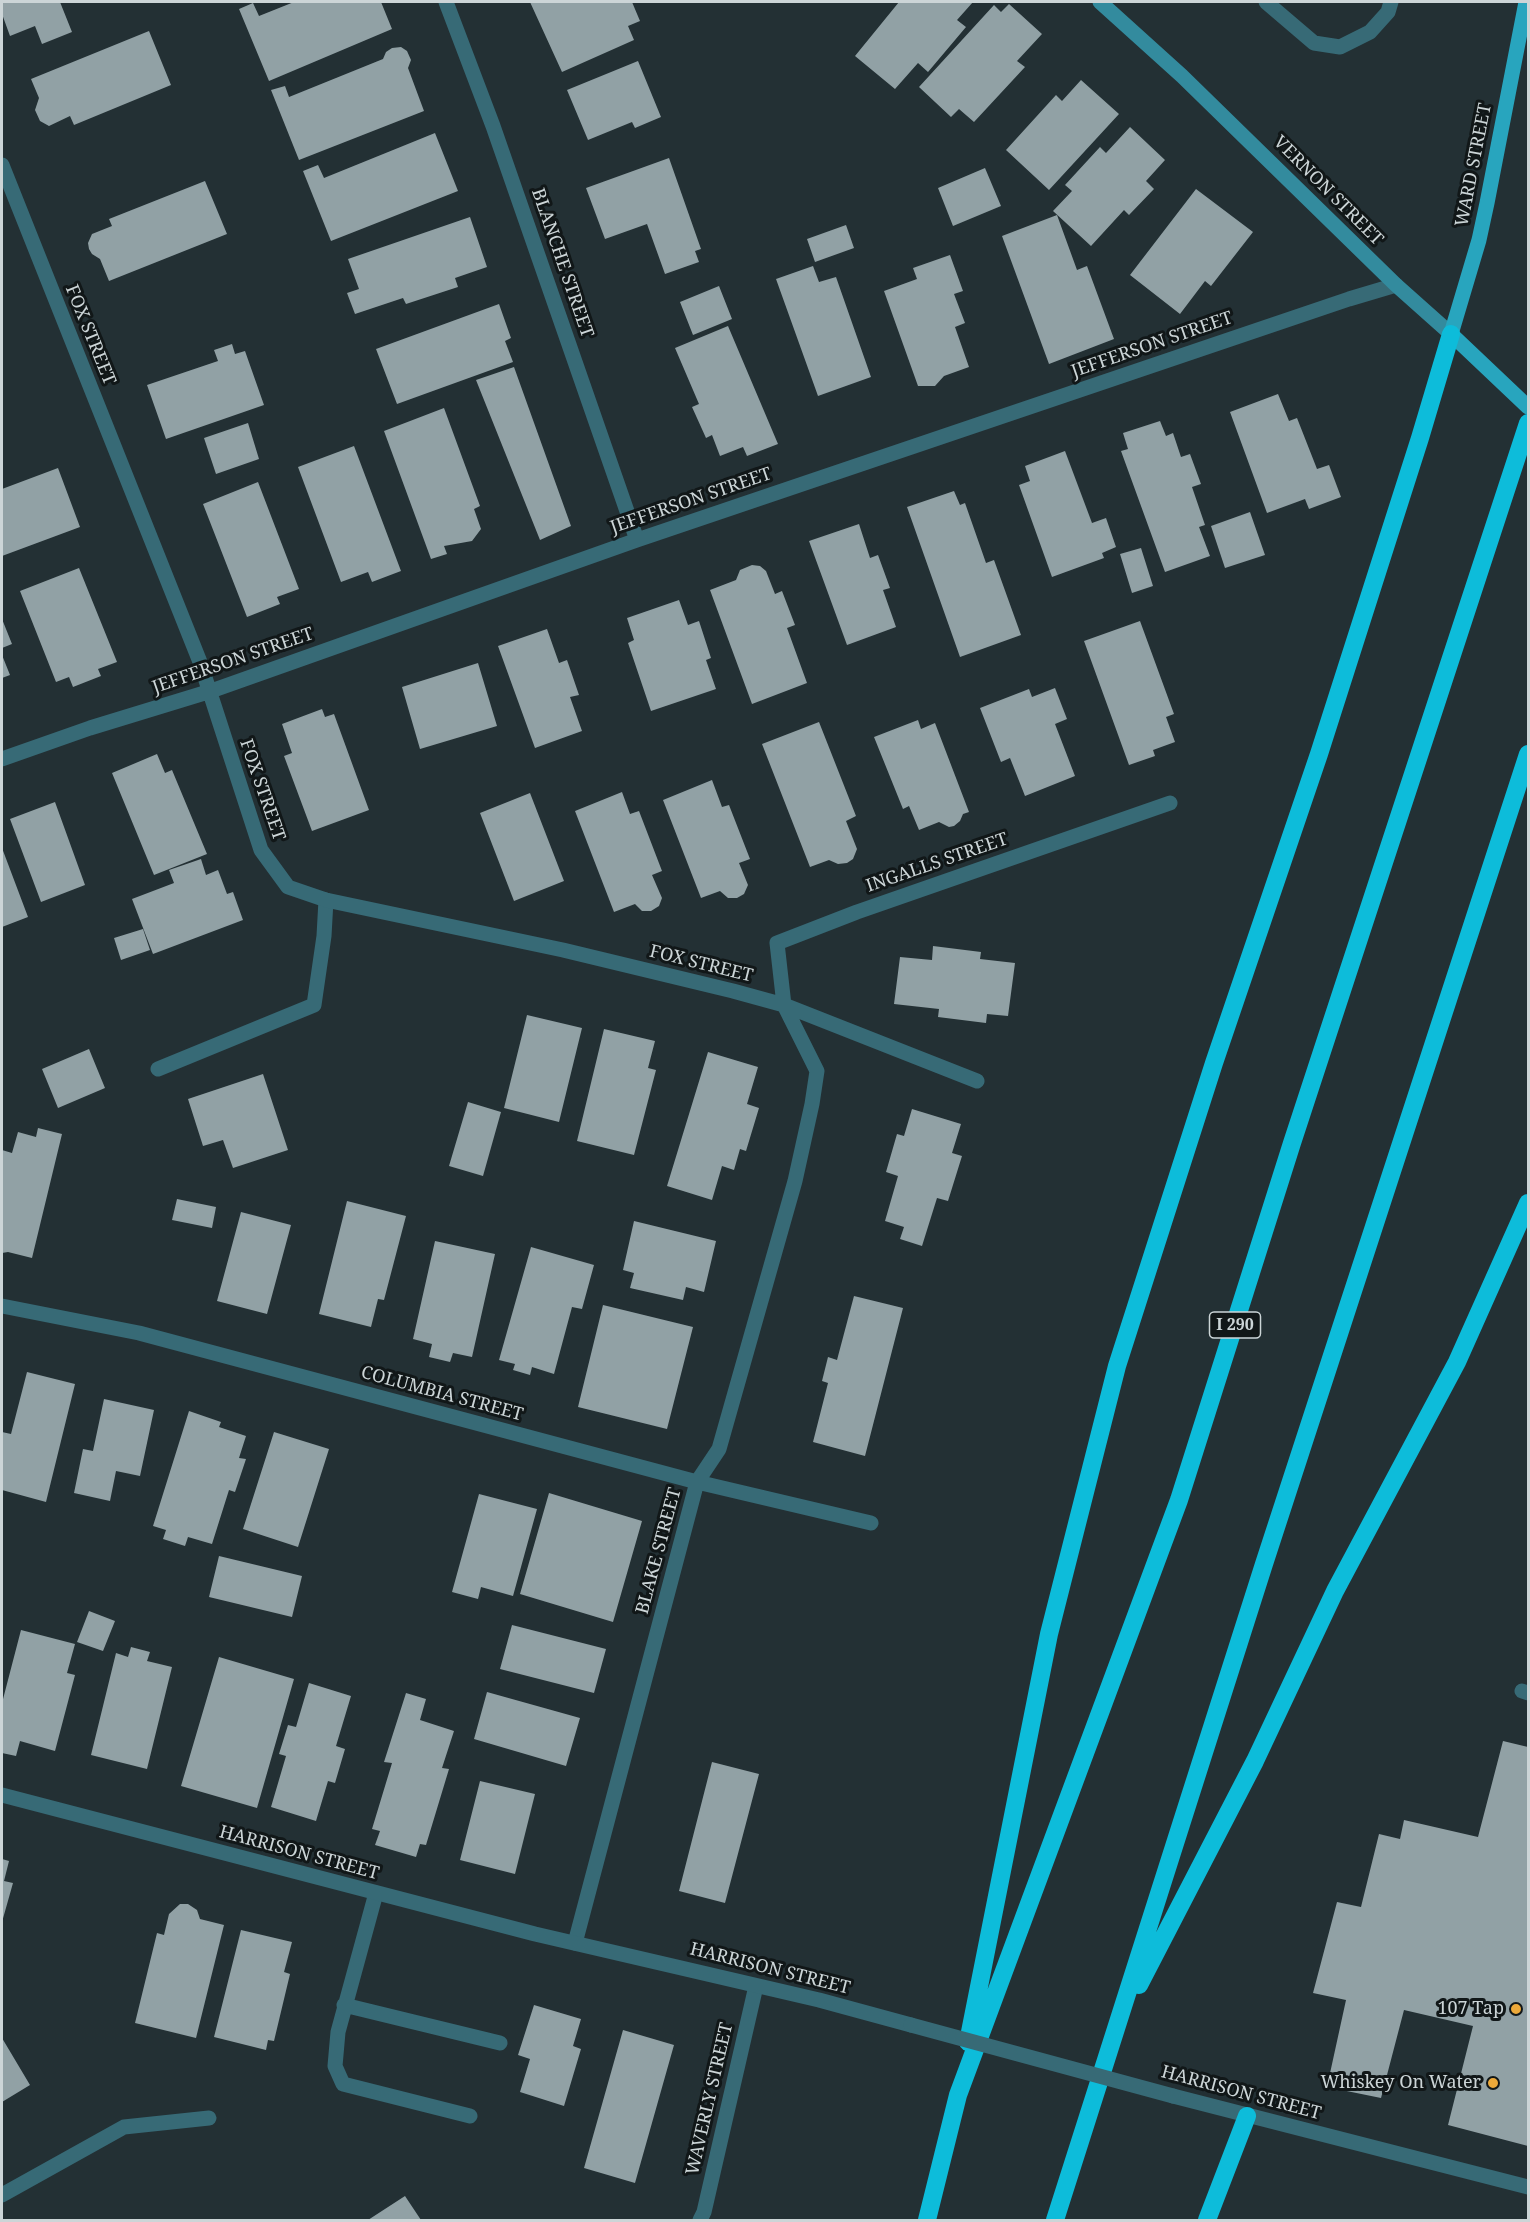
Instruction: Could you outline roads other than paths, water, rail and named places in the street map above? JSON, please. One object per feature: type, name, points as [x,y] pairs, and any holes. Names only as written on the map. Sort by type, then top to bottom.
[{"type":"highway","points":[[958,2095],[1049,1634],[1117,1366],[1214,1063],[1330,720],[1451,334]]},
{"type":"highway","name":"I 290","points":[[927,2220],[958,2095],[1179,1500],[1292,1143],[1528,423]]},
{"type":"highway","points":[[1055,2220],[1264,1564],[1528,754]]},
{"type":"highway","points":[[1116,2029],[1256,1761],[1335,1591],[1457,1362],[1528,1203]]},
{"type":"highway","points":[[1207,2220],[1247,2115]]},
{"type":"main road","name":"VERNON STREET","points":[[1100,2],[1225,117],[1395,285],[1484,363],[1528,407]]},
{"type":"main road","name":"WARD STREET","points":[[1451,334],[1483,221],[1526,2]]},
{"type":"street","name":"BLANCHE STREET","points":[[446,2],[497,137],[637,540]]},
{"type":"street","points":[[1266,2],[1314,43],[1340,46],[1370,33],[1389,12],[1391,2]]},
{"type":"street","name":"FOX STREET","points":[[2,165],[211,691],[219,723],[261,850],[288,887],[326,900],[562,950],[784,1005],[977,1081]]},
{"type":"street","name":"JEFFERSON STREET","points":[[2,759],[90,728],[211,691],[637,540],[1395,285]]},
{"type":"street","name":"INGALLS STREET","points":[[784,1005],[777,943],[867,908],[1170,803]]},
{"type":"street","points":[[158,1069],[315,1005],[326,900]]},
{"type":"street","name":"BLAKE STREET","points":[[575,1943],[697,1482],[718,1449],[795,1181],[817,1071],[784,1005]]},
{"type":"street","name":"COLUMBIA STREET","points":[[2,1306],[139,1333],[697,1482],[871,1523]]},
{"type":"street","name":"HARRISON STREET","points":[[2,1795],[535,1935],[756,1986],[911,2025],[1173,2096],[1528,2187]]},
{"type":"street","points":[[376,1893],[344,2004],[338,2032],[335,2066],[343,2084],[470,2116]]},
{"type":"street","name":"WAVERLY STREET","points":[[700,2220],[704,2212],[756,1986]]},
{"type":"street","points":[[344,2004],[500,2043]]},
{"type":"street","points":[[2,2195],[124,2127],[209,2118]]},
{"type":"place","name":"107 Tap","points":[[1516,2009]]},
{"type":"place","name":"Whiskey On Water","points":[[1493,2083]]}]
